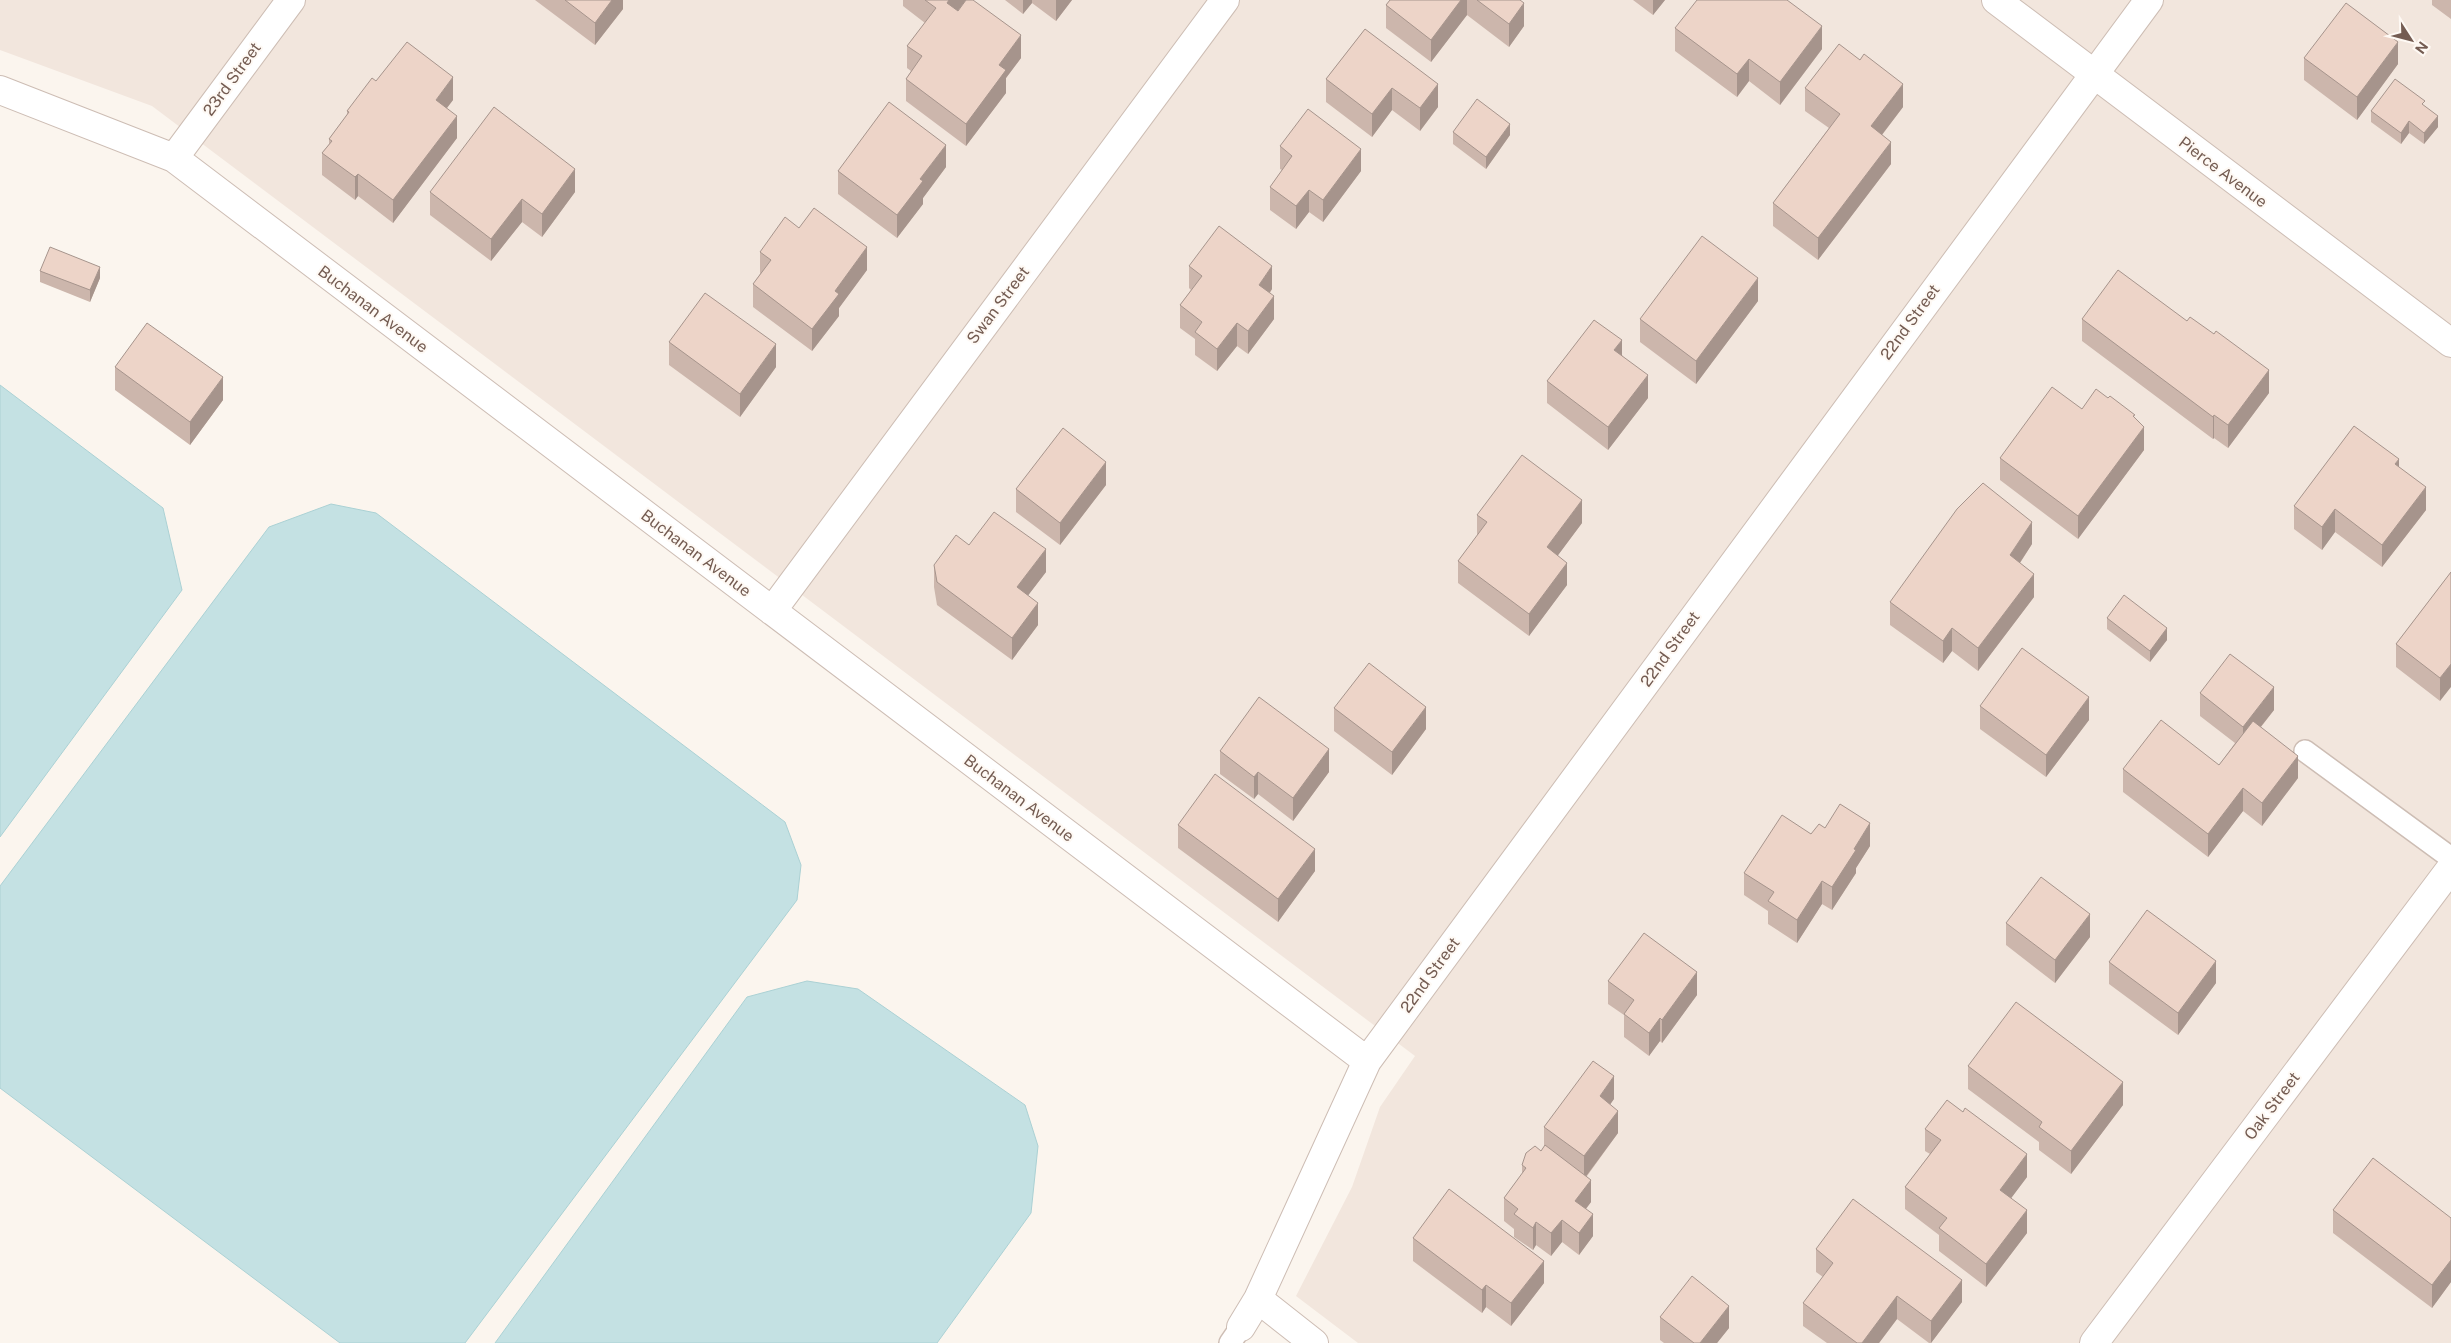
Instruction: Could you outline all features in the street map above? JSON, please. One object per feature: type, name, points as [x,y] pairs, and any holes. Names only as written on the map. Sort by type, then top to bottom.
[{"type":"street","name":"23rd Street","points":[[174,158],[291,0]]},
{"type":"street","name":"Swan Street","points":[[772,611],[1225,0]]},
{"type":"street","name":"Pierce Avenue","points":[[1996,0],[2451,343]]},
{"type":"street","name":"22nd Street","points":[[1236,1335],[1258,1299],[1367,1061],[2093,73],[2149,0]]},
{"type":"street","name":"Buchanan Avenue","points":[[0,90],[174,158],[1367,1061]]},
{"type":"street","name":"Oak Street","points":[[2094,1343],[2451,868]]},
{"type":"street","points":[[1258,1299],[1314,1343]]},
{"type":"lane","points":[[2305,751],[2451,858]]},
{"type":"shaded area","points":[[0,0],[2451,0],[2451,1343],[1358,1343],[1296,1296],[1352,1187],[1380,1107],[1415,1056],[152,106],[0,50]]},
{"type":"water","points":[[0,385],[163,508],[182,590],[0,837]]},
{"type":"water","points":[[331,504],[376,513],[785,822],[801,865],[797,900],[465,1343],[340,1343],[0,1088],[0,886],[269,527]]},
{"type":"water","points":[[807,981],[858,989],[1025,1105],[1038,1146],[1031,1213],[937,1343],[495,1343],[747,997]]},
{"type":"building","points":[[565,0],[612,0],[595,23]]},
{"type":"building","points":[[925,0],[949,0],[947,3],[958,11],[966,0],[973,0],[1021,35],[999,65],[1006,70],[966,124],[906,79],[922,56],[907,46],[936,8]]},
{"type":"building","points":[[1390,0],[1461,0],[1431,40],[1386,5]]},
{"type":"building","points":[[1477,0],[1520,0],[1524,3],[1509,24]]},
{"type":"building","points":[[1697,0],[1787,0],[1822,26],[1780,82],[1749,59],[1737,74],[1675,28]]},
{"type":"building","points":[[2346,3],[2398,42],[2357,97],[2304,58]]},
{"type":"building","points":[[1365,29],[1438,84],[1420,108],[1392,88],[1372,114],[1326,79]]},
{"type":"building","points":[[407,42],[453,77],[436,100],[457,116],[393,200],[358,174],[355,177],[322,153],[332,141],[329,139],[349,112],[347,111],[372,78],[376,81]]},
{"type":"building","points":[[1839,44],[1860,60],[1864,54],[1903,84],[1871,126],[1891,142],[1818,238],[1773,203],[1840,114],[1805,88]]},
{"type":"building","points":[[2395,79],[2425,101],[2422,104],[2438,116],[2424,133],[2409,121],[2401,133],[2371,111]]},
{"type":"building","points":[[1477,99],[1510,124],[1486,157],[1453,132]]},
{"type":"building","points":[[889,102],[946,145],[920,179],[923,181],[897,215],[838,171]]},
{"type":"building","points":[[494,107],[575,169],[542,214],[522,199],[491,239],[430,192]]},
{"type":"building","points":[[1308,109],[1361,149],[1323,200],[1309,190],[1296,206],[1270,187],[1292,156],[1280,146]]},
{"type":"building","points":[[814,208],[867,247],[835,291],[839,294],[812,329],[753,284],[771,260],[760,252],[785,217],[799,228]]},
{"type":"building","points":[[1219,226],[1272,266],[1259,285],[1274,296],[1248,331],[1237,323],[1217,349],[1195,332],[1202,322],[1180,305],[1202,276],[1189,266]]},
{"type":"building","points":[[1702,236],[1758,278],[1696,361],[1640,319]]},
{"type":"building","points":[[50,247],[100,267],[90,290],[40,271]]},
{"type":"building","points":[[2118,270],[2187,321],[2190,317],[2214,334],[2216,331],[2269,370],[2228,425],[2214,415],[2213,417],[2082,319]]},
{"type":"building","points":[[705,293],[776,344],[740,394],[669,342]]},
{"type":"building","points":[[1594,320],[1622,340],[1614,350],[1648,375],[1608,427],[1547,381]]},
{"type":"building","points":[[147,323],[223,377],[190,422],[115,367]]},
{"type":"building","points":[[2052,387],[2082,409],[2096,389],[2108,398],[2110,396],[2135,415],[2133,416],[2144,427],[2078,516],[2000,458]]},
{"type":"building","points":[[2354,426],[2399,459],[2395,464],[2426,487],[2382,545],[2335,509],[2322,527],[2294,506]]},
{"type":"building","points":[[1063,428],[1106,462],[1060,523],[1016,489]]},
{"type":"building","points":[[1522,455],[1582,500],[1547,547],[1567,563],[1529,614],[1458,561],[1487,522],[1477,515]]},
{"type":"building","points":[[1983,483],[2032,522],[2010,555],[2034,574],[1978,648],[1952,628],[1943,641],[1890,602],[1957,509]]},
{"type":"building","points":[[994,512],[1046,549],[1017,587],[1038,603],[1012,638],[937,582],[934,565],[956,535],[969,545]]},
{"type":"building","points":[[2451,572],[2451,664],[2440,678],[2396,644]]},
{"type":"building","points":[[2124,595],[2167,628],[2150,651],[2107,618]]},
{"type":"building","points":[[2022,648],[2089,697],[2046,755],[1980,706]]},
{"type":"building","points":[[2230,654],[2274,687],[2243,727],[2200,693]]},
{"type":"building","points":[[1369,663],[1426,707],[1392,752],[1334,708]]},
{"type":"building","points":[[1259,697],[1329,749],[1293,798],[1258,772],[1254,777],[1220,751]]},
{"type":"building","points":[[2161,720],[2219,765],[2253,721],[2298,756],[2262,803],[2243,788],[2208,834],[2123,769]]},
{"type":"building","points":[[1215,774],[1315,849],[1278,899],[1178,825]]},
{"type":"building","points":[[1840,804],[1870,823],[1854,849],[1856,850],[1832,887],[1822,881],[1797,920],[1768,901],[1774,892],[1744,873],[1782,815],[1811,834],[1819,824],[1825,828]]},
{"type":"building","points":[[2041,877],[2090,914],[2055,960],[2006,923]]},
{"type":"building","points":[[2147,910],[2216,961],[2178,1013],[2109,962]]},
{"type":"building","points":[[1644,933],[1697,972],[1662,1020],[1660,1018],[1649,1033],[1624,1014],[1634,1000],[1608,981]]},
{"type":"building","points":[[2016,1002],[2123,1082],[2071,1151],[2039,1127],[2042,1122],[1968,1066]]},
{"type":"building","points":[[1593,1061],[1614,1076],[1600,1096],[1618,1111],[1584,1156],[1544,1127]]},
{"type":"building","points":[[1947,1100],[1963,1112],[1965,1108],[2027,1154],[2000,1190],[2027,1210],[1986,1264],[1939,1228],[1947,1218],[1905,1187],[1941,1140],[1925,1129]]},
{"type":"building","points":[[1545,1145],[1591,1180],[1575,1201],[1593,1214],[1579,1233],[1562,1220],[1551,1233],[1536,1222],[1533,1228],[1514,1214],[1518,1209],[1504,1198],[1526,1168],[1522,1165],[1526,1153],[1535,1146],[1541,1151]]},
{"type":"building","points":[[2373,1158],[2451,1218],[2451,1260],[2432,1285],[2333,1210]]},
{"type":"building","points":[[1449,1189],[1544,1261],[1511,1303],[1486,1285],[1482,1290],[1413,1238]]},
{"type":"building","points":[[1853,1199],[1962,1280],[1931,1321],[1897,1296],[1862,1343],[1857,1343],[1803,1303],[1833,1263],[1816,1249]]},
{"type":"building","points":[[1692,1276],[1729,1306],[1700,1343],[1694,1343],[1660,1317]]}]
